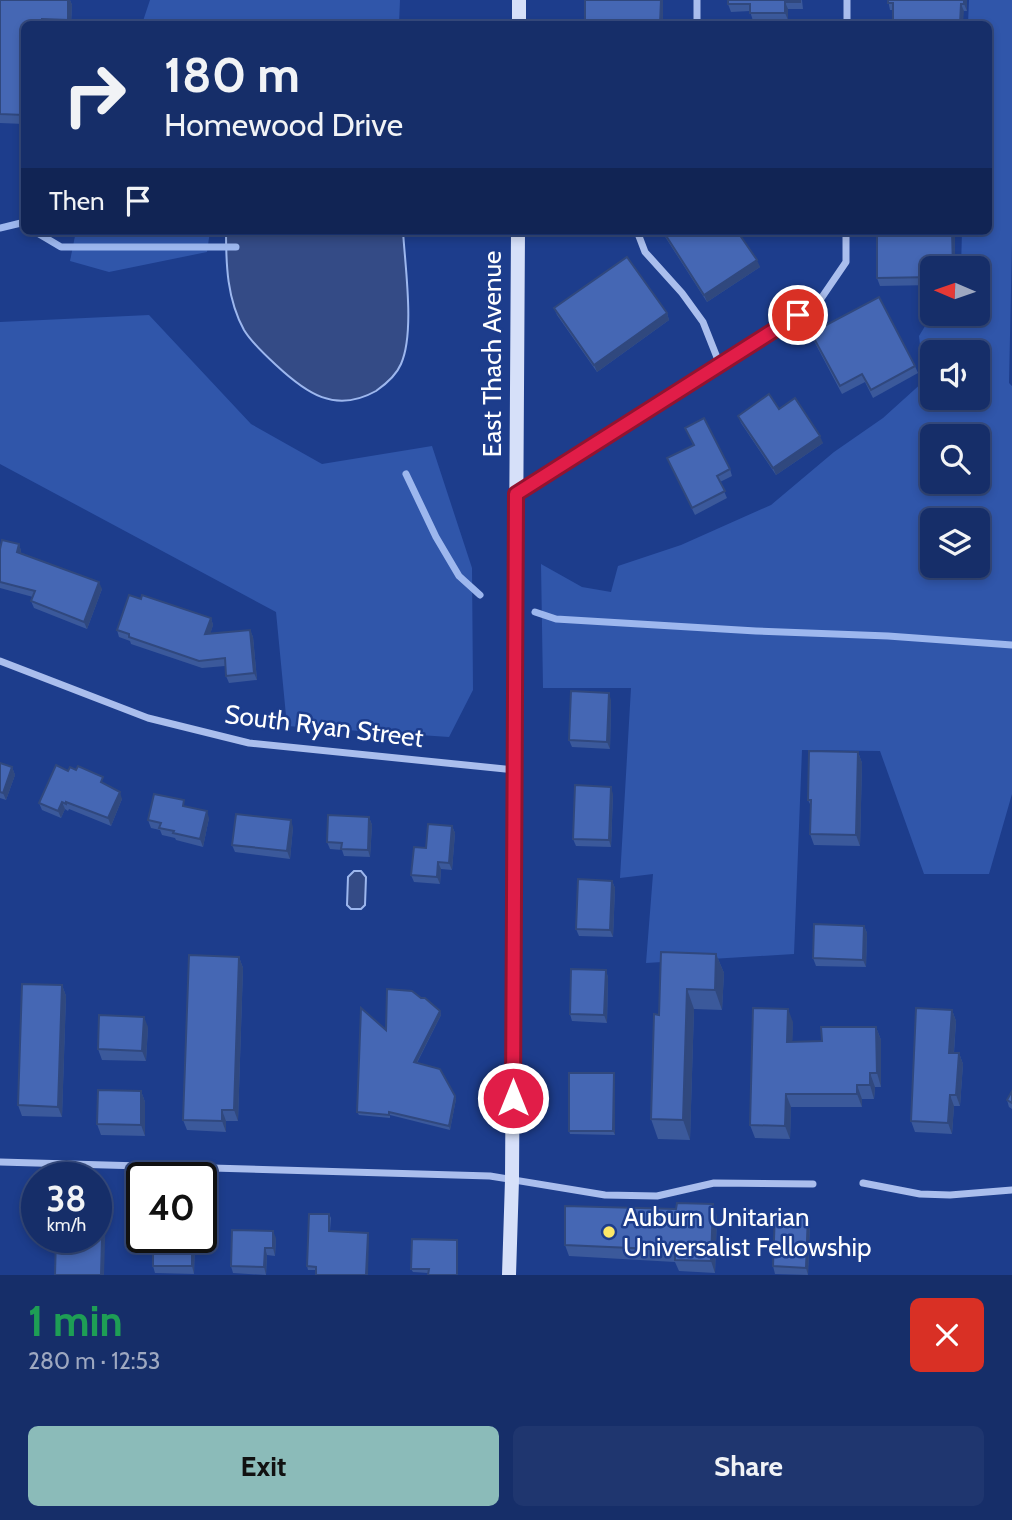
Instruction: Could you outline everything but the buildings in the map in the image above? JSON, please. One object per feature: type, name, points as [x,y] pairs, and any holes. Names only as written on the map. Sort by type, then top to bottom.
[{"type":"street","points":[[519,0],[519,21]]},
{"type":"street","points":[[697,0],[697,21]]},
{"type":"street","points":[[847,0],[847,21]]},
{"type":"street","name":"East Thach Avenue","points":[[509,1275],[512,1180],[518,235]]},
{"type":"street","points":[[639,235],[645,252],[682,293],[703,322],[719,365]]},
{"type":"street","points":[[516,494],[818,303],[846,262],[846,235]]},
{"type":"street","name":"South Ryan Street","points":[[0,661],[149,718],[249,743],[515,770]]},
{"type":"street","points":[[0,1162],[480,1176],[605,1195],[657,1196],[714,1183],[813,1184]]},
{"type":"street","points":[[863,1183],[950,1195],[1012,1190]]},
{"type":"shaded area","points":[[150,0],[400,0],[399,21],[143,21]]},
{"type":"shaded area","points":[[969,0],[1012,0],[1009,383],[1012,386],[1012,794],[989,874],[924,874],[880,751],[802,750],[794,954],[646,963],[653,874],[620,878],[631,688],[543,688],[541,564],[582,587],[611,592],[618,566],[681,545],[771,505],[834,452],[883,418],[920,385],[920,410],[990,410],[990,340],[920,340],[920,345],[919,336],[925,326],[990,326],[990,256],[961,256],[962,235],[992,235],[992,21],[968,21]]},
{"type":"shaded area","points":[[75,235],[209,235],[207,252],[109,272],[70,261]]},
{"type":"shaded area","points":[[226,235],[403,235],[408,335],[401,364],[394,376],[376,391],[347,401],[334,400],[310,392],[267,357],[244,330],[234,306],[226,256]]},
{"type":"shaded area","points":[[149,315],[251,424],[322,464],[432,446],[472,568],[473,690],[449,737],[287,726],[276,612],[0,464],[0,322]]},
{"type":"shaded area","points":[[354,871],[361,871],[366,877],[365,905],[361,909],[351,909],[347,905],[348,877]]},
{"type":"waterway","points":[[0,228],[21,223]]},
{"type":"waterway","points":[[41,235],[61,247],[236,247]]},
{"type":"waterway","points":[[406,474],[436,537],[459,576],[480,595]]},
{"type":"waterway","points":[[535,612],[556,619],[1012,645]]},
{"type":"place","name":"Auburn Unitarian Universalist Fellowship","points":[[609,1232]]},
{"type":"route","points":[[513,1098],[516,494],[798,315]]}]
